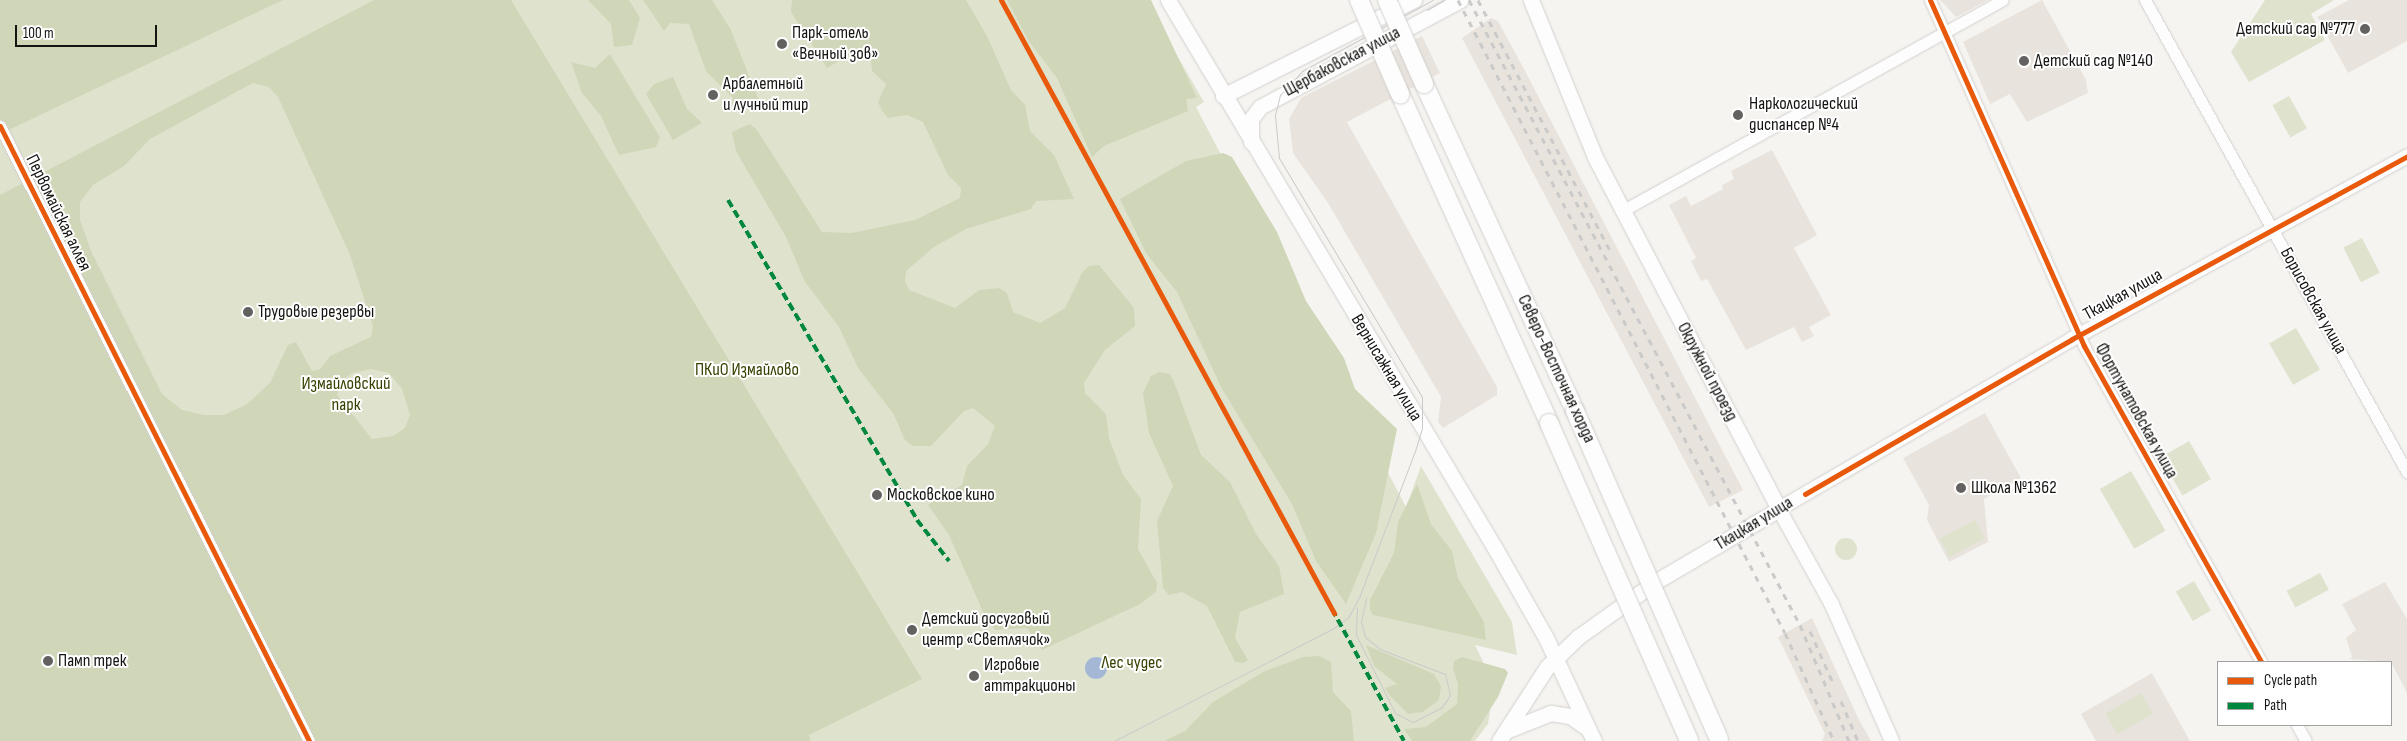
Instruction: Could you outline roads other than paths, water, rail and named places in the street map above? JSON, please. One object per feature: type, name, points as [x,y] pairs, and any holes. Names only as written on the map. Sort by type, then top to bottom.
[{"type":"main road","name":"Вернисажная улица","points":[[1168,0],[1223,96],[1556,656],[1592,735]]},
{"type":"main road","name":"Северо-Восточная хорда","points":[[1359,0],[1549,422],[1689,741]]},
{"type":"main road","name":"Северо-Восточная хорда","points":[[1386,0],[1575,411],[1720,740]]},
{"type":"main road","name":"Щербаковская улица","points":[[1223,96],[1414,0]]},
{"type":"main road","name":"Щербаковская улица","points":[[1252,144],[1251,119],[1260,107],[1460,0]]},
{"type":"main road","name":"Окружной проезд","points":[[1531,0],[1566,92],[1622,211],[1779,509]]},
{"type":"main road","name":"Ткацкая улица","points":[[1503,736],[1556,656],[1655,582],[1779,509]]},
{"type":"main road","points":[[1503,736],[1534,717],[1559,713],[1592,735]]},
{"type":"street","name":"Фортунатовская улица","points":[[1930,0],[1946,31],[2079,335],[2261,661]]},
{"type":"street","points":[[1622,211],[2002,0]]},
{"type":"street","name":"Борисовская улица","points":[[2145,0],[2407,472]]},
{"type":"street","name":"Первомайская аллея","points":[[0,126],[309,741]]},
{"type":"street","name":"Ткацкая улица","points":[[1779,509],[2079,335],[2407,156]]},
{"type":"street","name":"Окружной проезд","points":[[1779,509],[1831,603],[1892,741]]},
{"type":"street","points":[[2298,726],[2306,741]]},
{"type":"water","points":[[1092,657],[1100,657],[1107,664],[1107,672],[1100,679],[1092,679],[1085,672],[1085,664]]},
{"type":"tram line","points":[[1114,741],[1332,629],[1348,618],[1360,595],[1415,451],[1422,428],[1422,397],[1279,158],[1275,115],[1280,95],[1302,71],[1433,0]]},
{"type":"tram line","points":[[1427,10],[1444,0]]},
{"type":"tram line","points":[[1357,607],[1356,635],[1395,713],[1413,722],[1442,707],[1450,695],[1445,674],[1380,649],[1365,637],[1361,622],[1366,598]]},
{"type":"railway","points":[[1458,0],[1785,633],[1834,741]]},
{"type":"railway","points":[[1469,0],[1800,625],[1849,741]]},
{"type":"railway","points":[[1478,0],[1611,252]]},
{"type":"railway","points":[[1810,631],[1833,683]]},
{"type":"railway","points":[[1841,701],[1858,741]]},
{"type":"place","name":"Детский сад №777","points":[[2365,29]]},
{"type":"place","name":"Парк-отель «Вечный зов»","points":[[782,44]]},
{"type":"place","name":"Детский сад №140","points":[[2024,61]]},
{"type":"place","name":"Арбалетный и лучный тир","points":[[713,95]]},
{"type":"place","name":"Наркологический диспансер №4","points":[[1738,115]]},
{"type":"place","name":"Трудовые резервы","points":[[248,312]]},
{"type":"place","name":"Школа №1362","points":[[1961,488]]},
{"type":"place","name":"Московское кино","points":[[877,495]]},
{"type":"place","name":"Детский досуговый центр «Светлячок»","points":[[912,630]]},
{"type":"place","name":"Памп трек","points":[[48,661]]},
{"type":"place","name":"Игровые аттракционы","points":[[974,676]]},
{"type":"park label","name":"ПКиО Измайлово","points":[[747,370]]},
{"type":"park label","name":"Измайловский парк","points":[[346,395]]},
{"type":"park label","name":"Лес чудес","points":[[1132,663]]}]
